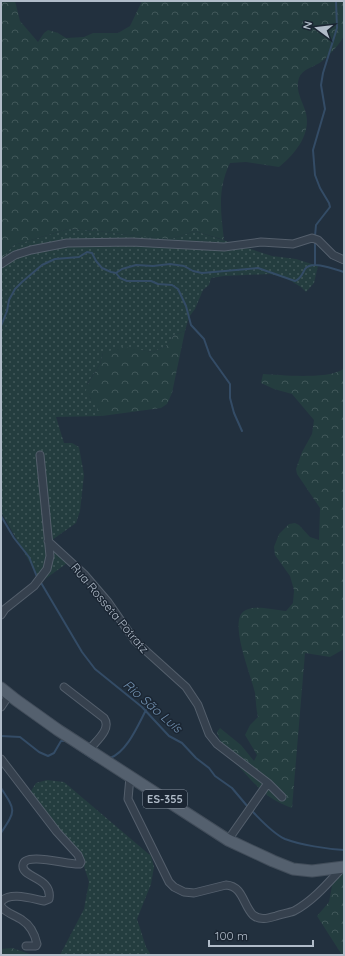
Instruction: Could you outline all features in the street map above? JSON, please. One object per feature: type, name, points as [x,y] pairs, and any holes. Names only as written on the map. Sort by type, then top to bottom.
[{"type":"main road","name":"ES-355","points":[[5,691],[58,730],[228,840],[293,869],[312,871],[343,868]]},
{"type":"street","points":[[1,264],[15,255],[31,250],[67,243],[132,242],[224,247],[261,242],[293,244],[312,238],[318,240],[333,255],[344,260]]},
{"type":"street","points":[[1,614],[5,609],[34,586],[47,569],[50,556],[40,455]]},
{"type":"street","name":"Rua Rosseta Potratz","points":[[48,541],[84,574],[108,602],[135,641],[186,686],[198,705],[209,734],[217,744],[268,783],[282,797]]},
{"type":"street","points":[[64,687],[104,718],[107,722],[105,731],[89,750]]},
{"type":"street","points":[[1,707],[5,691]]},
{"type":"street","points":[[1,759],[33,799],[56,832],[78,855],[81,862],[80,864],[76,865],[56,861],[30,859],[25,861],[23,863],[25,871],[39,879],[47,886],[50,893],[49,899],[44,902],[20,896],[10,897],[2,900],[1,902]]},
{"type":"street","points":[[130,777],[127,794],[128,799],[169,882],[174,887],[184,892],[194,893],[226,885],[231,886],[237,889],[252,914],[257,918],[262,919],[294,911],[320,891],[343,868]]},
{"type":"street","points":[[228,840],[268,783]]},
{"type":"street","points":[[1,906],[7,912],[23,921],[31,930],[37,944],[33,947],[26,946]]},
{"type":"green space","points":[[1,1],[15,1],[20,21],[38,42],[48,30],[58,33],[66,38],[84,37],[93,33],[118,33],[130,26],[142,1],[344,1],[344,35],[338,45],[327,57],[318,64],[305,70],[299,78],[298,91],[305,110],[307,127],[305,135],[291,156],[279,167],[246,162],[230,163],[223,182],[221,201],[224,240],[195,231],[171,239],[68,229],[14,245],[1,259]]},
{"type":"green space","points":[[68,229],[171,239],[195,231],[272,256],[296,259],[318,266],[314,283],[306,292],[301,287],[286,278],[270,274],[211,278],[209,285],[203,290],[195,309],[189,317],[185,331],[174,335],[166,346],[153,352],[140,350],[103,353],[100,364],[87,384],[90,398],[94,401],[102,416],[56,417],[64,443],[72,443],[79,447],[84,475],[80,511],[76,523],[52,540],[70,561],[41,582],[1,512],[1,259],[14,245]]},
{"type":"green space","points":[[185,331],[172,393],[167,404],[161,408],[102,416],[86,391],[87,385],[100,364],[103,353],[123,347],[153,352],[166,346],[174,335]]},
{"type":"green space","points":[[344,368],[344,649],[330,657],[305,653],[292,808],[265,794],[257,786],[229,754],[217,732],[220,728],[241,745],[254,761],[257,755],[245,735],[250,725],[258,717],[255,693],[242,650],[239,626],[240,617],[244,611],[253,608],[286,611],[293,603],[294,590],[290,576],[275,555],[274,547],[279,534],[289,524],[295,523],[299,525],[310,537],[319,540],[320,508],[297,474],[296,469],[302,452],[312,434],[314,420],[292,394],[274,389],[261,383],[263,374],[306,376],[329,374],[338,372]]},
{"type":"green space","points":[[47,780],[64,782],[151,856],[154,867],[151,884],[137,919],[146,947],[151,955],[60,955],[84,909],[89,882],[81,857],[28,796],[36,783]]},
{"type":"green space","points":[[344,874],[344,955],[342,955],[317,916],[329,902],[334,875]]},
{"type":"green space","points":[[12,948],[33,955],[1,955],[1,949]]},
{"type":"waterway","points":[[315,236],[316,225],[330,207],[315,175],[313,150],[325,109],[321,85],[323,73],[337,28],[336,1]]},
{"type":"waterway","points":[[315,243],[315,264]]},
{"type":"waterway","points":[[1,326],[7,311],[9,300],[15,289],[22,282],[42,265],[55,259],[79,257],[87,252],[92,253],[102,268],[116,273],[122,269],[136,265],[153,266],[170,264],[184,266],[193,271],[202,273],[258,268],[295,281],[300,278],[308,266],[313,265],[323,266],[344,272]]},
{"type":"waterway","points":[[116,273],[120,278],[127,281],[151,281],[158,284],[172,285],[178,289],[186,306],[191,325],[204,339],[210,356],[230,384],[230,398],[234,413],[242,431]]},
{"type":"waterway","name":"Rio São Luís","points":[[1,516],[14,538],[29,557],[37,577]]},
{"type":"waterway","name":"Rio São Luís","points":[[40,581],[82,652],[95,669],[142,707],[169,736],[182,743],[196,758],[209,768],[215,776],[232,788],[248,807]]},
{"type":"waterway","points":[[110,758],[116,755],[127,744],[146,710]]},
{"type":"waterway","points":[[1,736],[20,737],[39,752],[48,756],[54,753],[61,741],[65,741]]},
{"type":"waterway","points":[[69,743],[99,762]]},
{"type":"waterway","points":[[1,788],[12,806],[12,815],[1,833]]},
{"type":"waterway","name":"Rio São Luís","points":[[251,810],[271,830],[285,839],[330,849],[344,850]]}]
